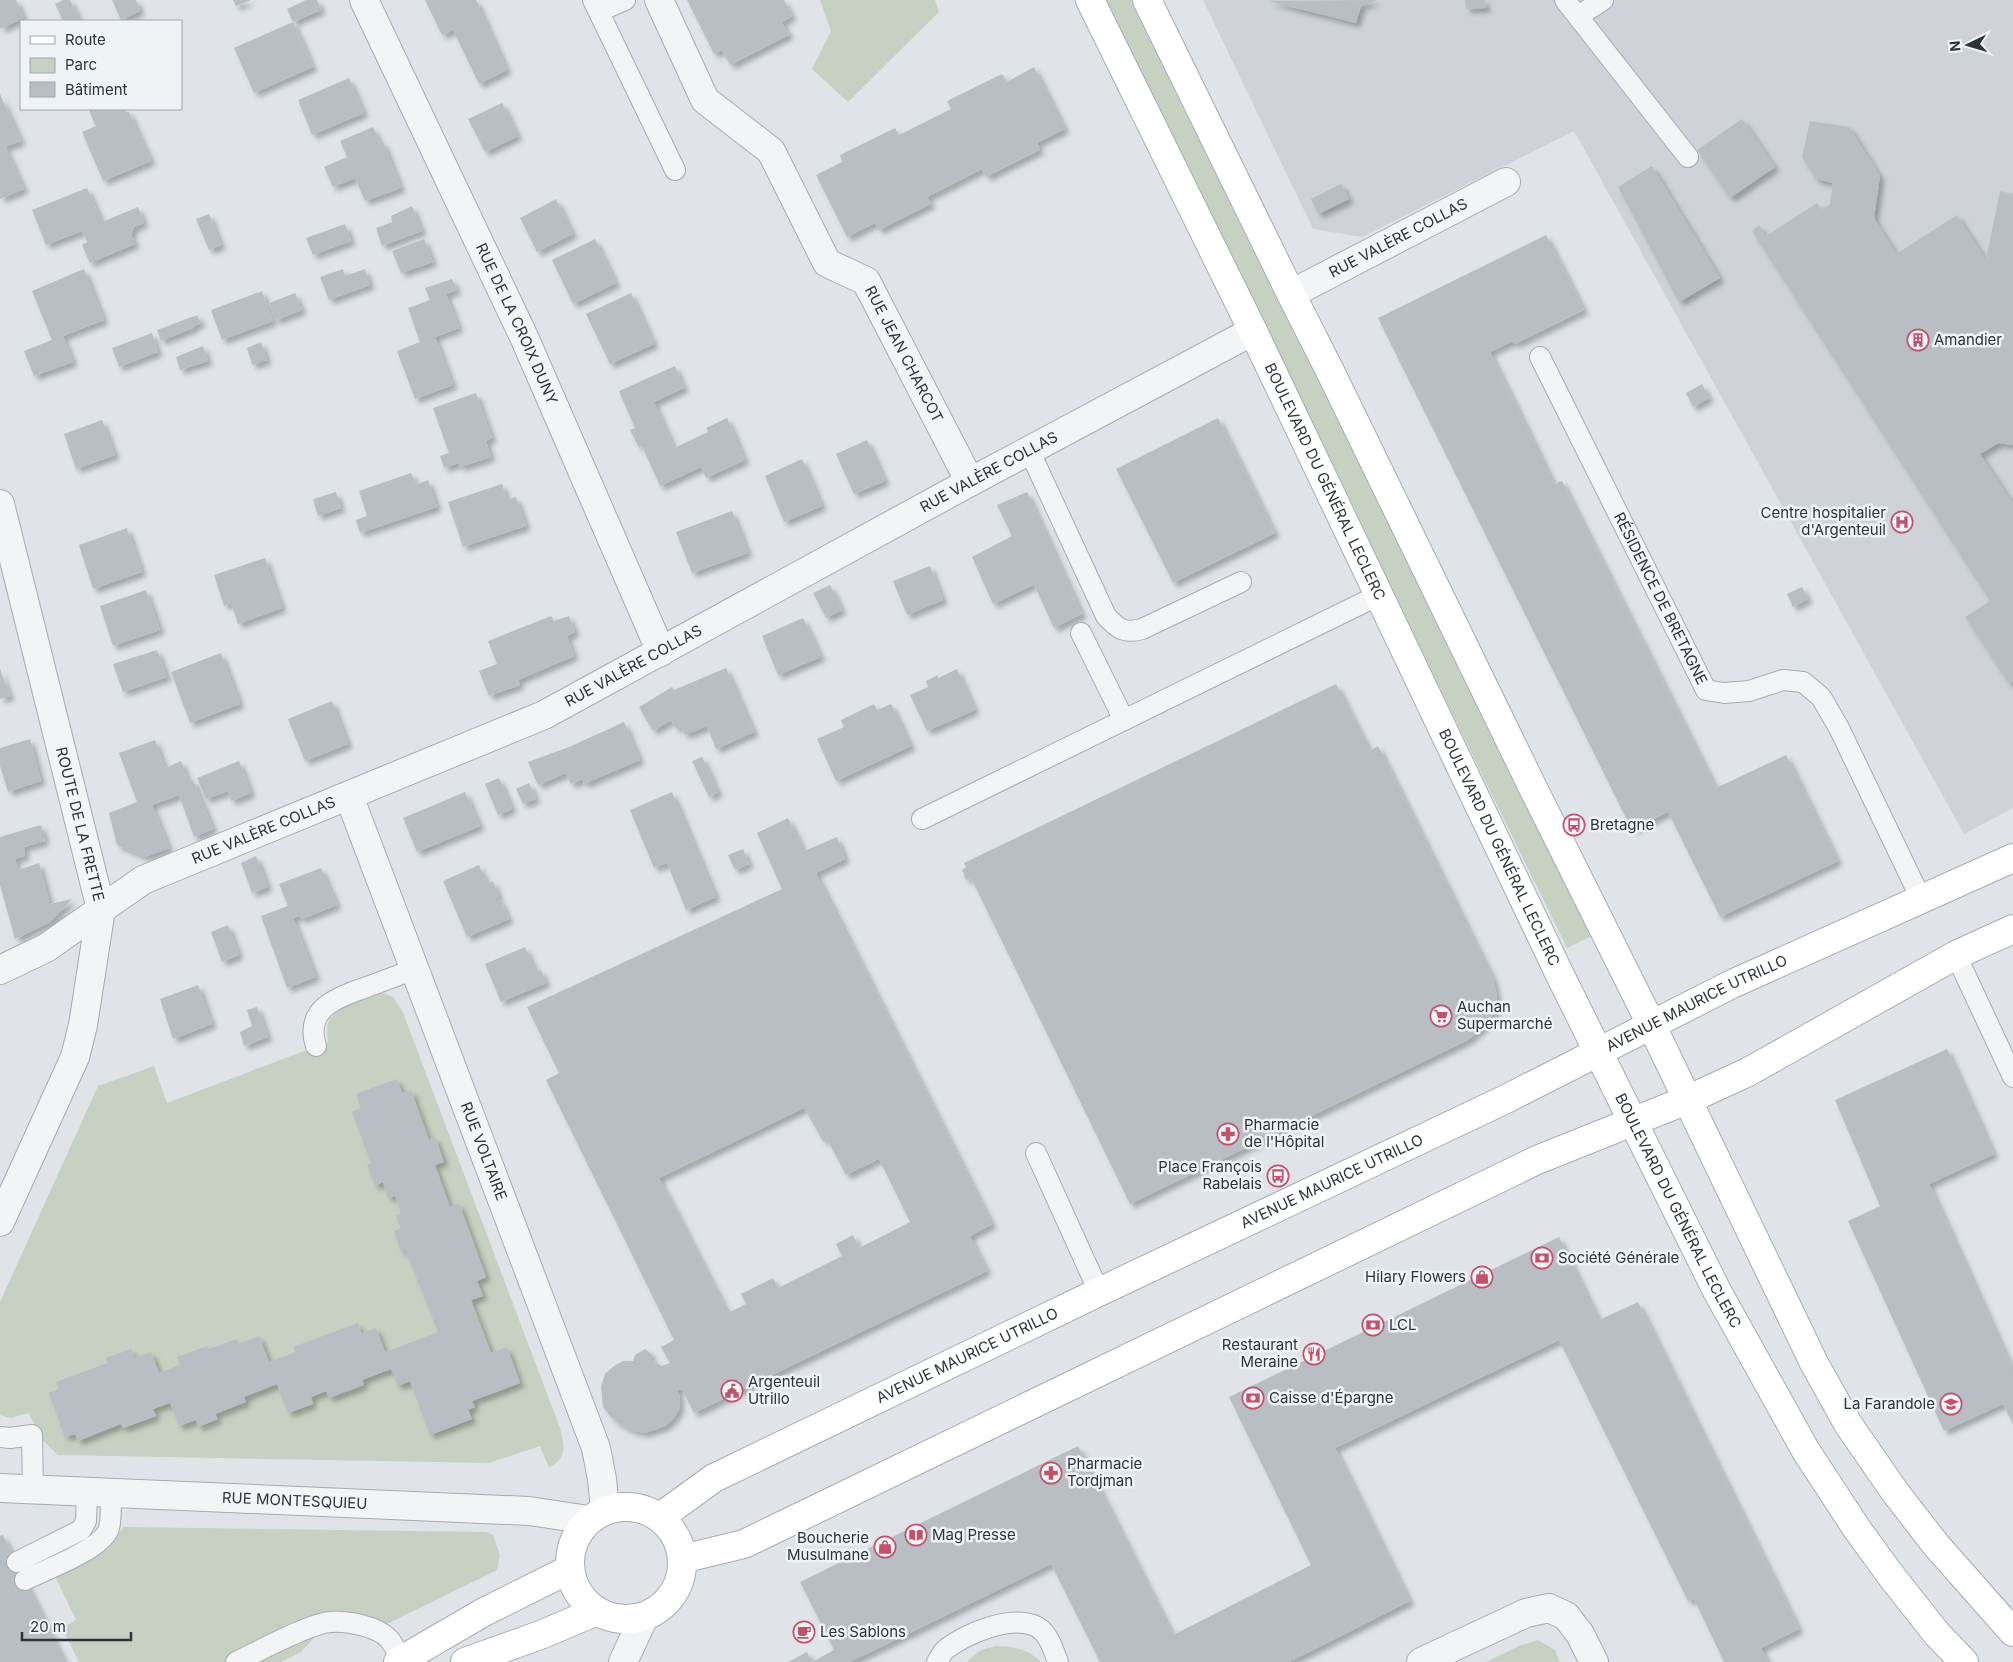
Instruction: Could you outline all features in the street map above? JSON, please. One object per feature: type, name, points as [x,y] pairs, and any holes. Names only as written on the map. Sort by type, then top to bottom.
[{"type":"street","name":"RUE DE LA CROIX DUNY","points":[[364,0],[524,337],[661,652]]},
{"type":"street","name":"RUE JEAN CHARCOT","points":[[659,0],[706,100],[771,151],[827,263],[866,281],[970,482]]},
{"type":"street","name":"BOULEVARD DU GÉNÉRAL LECLERC","points":[[1090,0],[1253,331],[1598,1052],[1717,1291],[1806,1451],[1857,1529],[1937,1634],[1964,1662]]},
{"type":"street","points":[[1148,0],[1555,833],[1651,1024],[1814,1364],[1848,1424],[1895,1492],[1936,1545],[2013,1632]]},
{"type":"street","name":"RUE VALÈRE COLLAS","points":[[1291,294],[1506,182]]},
{"type":"street","name":"RUE VALÈRE COLLAS","points":[[0,970],[46,948],[143,880],[544,715],[1029,450],[1253,331]]},
{"type":"street","name":"ROUTE DE LA FRETTE","points":[[0,504],[101,908],[83,1025],[75,1057],[0,1222]]},
{"type":"street","name":"RUE VOLTAIRE","points":[[350,796],[596,1448],[602,1479],[597,1515]]},
{"type":"street","name":"AVENUE MAURICE UTRILLO","points":[[660,1517],[714,1478],[1099,1292],[1497,1104],[1732,984],[2013,858]]},
{"type":"street","points":[[682,1559],[744,1544],[1520,1168],[1687,1100],[1748,1072],[1956,955],[2013,929]]},
{"type":"street","name":"RUE MONTESQUIEU","points":[[0,1488],[597,1515]]},
{"type":"street","points":[[624,1662],[644,1618],[664,1604],[674,1592],[681,1576],[682,1559],[679,1543],[671,1529],[660,1517],[643,1508],[624,1506],[597,1515],[577,1534],[571,1551],[570,1569],[575,1586],[584,1600],[597,1611],[614,1618],[644,1618]]},
{"type":"street","points":[[401,1661],[484,1612],[570,1569]]},
{"type":"street","points":[[1421,1662],[1526,1613],[1549,1608],[1566,1616],[1576,1628],[1594,1662]]},
{"type":"street","points":[[465,1662],[543,1634],[597,1611]]},
{"type":"lane","points":[[625,0],[596,6],[675,170]]},
{"type":"lane","points":[[1565,0],[1688,157]]},
{"type":"lane","points":[[1578,16],[1603,0]]},
{"type":"lane","name":"RÉSIDENCE DE BRETAGNE","points":[[1540,357],[1706,690],[1724,693],[1749,691],[1783,680],[1804,682],[1821,697],[1839,728],[1921,899]]},
{"type":"lane","points":[[1029,450],[1106,616],[1117,628],[1132,631],[1142,628],[1241,582]]},
{"type":"lane","points":[[922,819],[1379,595]]},
{"type":"lane","points":[[1081,633],[1124,720]]},
{"type":"lane","points":[[1956,955],[2013,1077]]},
{"type":"lane","points":[[316,1046],[312,1034],[314,1022],[323,1008],[339,997],[415,969]]},
{"type":"lane","points":[[1036,1153],[1099,1292]]},
{"type":"lane","points":[[0,1437],[10,1438],[32,1434],[34,1490]]},
{"type":"lane","points":[[21,1571],[90,1548],[104,1538],[109,1529],[99,1492]]},
{"type":"lane","points":[[236,1662],[316,1625],[331,1622],[356,1625],[374,1630],[388,1638],[401,1661]]},
{"type":"lane","points":[[937,1662],[944,1650],[977,1631],[1010,1623],[1033,1625],[1046,1634],[1058,1662]]},
{"type":"shaded area","name":"Centre hospitalier d'Argenteuil","points":[[1203,0],[2013,0],[2013,808],[1964,834],[1574,131],[1362,237],[1313,229]]},
{"type":"green space","points":[[820,0],[935,0],[939,12],[848,102],[812,69],[831,31]]},
{"type":"green space","points":[[1103,0],[1135,0],[1594,935],[1567,948]]},
{"type":"green space","points":[[383,993],[393,997],[402,1010],[560,1428],[563,1451],[555,1464],[549,1468],[540,1446],[489,1463],[58,1455],[41,1439],[29,1413],[10,1418],[0,1415],[0,1302],[98,1086],[154,1066],[167,1103],[328,1042],[328,1024],[335,1014],[348,1005]]},
{"type":"green space","points":[[124,1527],[486,1532],[493,1535],[500,1555],[497,1570],[387,1624],[356,1616],[333,1617],[301,1652],[281,1662],[79,1662],[62,1628],[76,1620],[54,1574],[100,1549]]},
{"type":"green space","points":[[1538,1640],[1555,1650],[1560,1662],[1486,1662],[1519,1646]]},
{"type":"green space","points":[[996,1646],[1020,1649],[1031,1654],[1041,1662],[966,1662],[981,1650]]},
{"type":"building","points":[[0,0],[16,0],[24,18],[0,29]]},
{"type":"building","points":[[63,0],[70,0],[80,20],[63,20],[55,4]]},
{"type":"building","points":[[112,0],[136,0],[140,11],[121,20]]},
{"type":"building","points":[[233,0],[251,0],[236,6]]},
{"type":"building","points":[[306,0],[317,0],[321,10],[293,22],[287,9]]},
{"type":"building","points":[[425,0],[476,0],[507,70],[479,84],[453,30],[442,35]]},
{"type":"building","points":[[687,0],[784,0],[792,16],[782,22],[789,35],[730,65],[722,50],[714,54]]},
{"type":"building","points":[[1377,0],[1361,6],[1356,23],[1268,1]]},
{"type":"building","points":[[1465,0],[1485,0],[1486,8],[1466,9]]},
{"type":"building","points":[[293,22],[313,67],[254,93],[234,48]]},
{"type":"building","points":[[1034,67],[1065,129],[1037,143],[1040,150],[986,177],[982,169],[927,197],[931,204],[879,230],[875,223],[847,237],[816,175],[842,162],[840,155],[895,128],[899,135],[951,109],[947,101],[1002,74],[1007,82]]},
{"type":"building","points":[[349,78],[364,113],[312,135],[298,100]]},
{"type":"building","points":[[0,94],[21,141],[5,147],[24,189],[0,199]]},
{"type":"building","points":[[502,103],[518,136],[485,152],[468,119]]},
{"type":"building","points":[[125,110],[129,112],[151,161],[103,181],[82,132],[96,126],[89,111]]},
{"type":"building","points":[[1742,119],[1775,167],[1730,198],[1697,150]]},
{"type":"building","name":"Amandier","points":[[1810,121],[1849,127],[1880,176],[1874,218],[1896,254],[1957,215],[1986,260],[2000,191],[2013,194],[2013,445],[1998,443],[1980,454],[2013,504],[2013,681],[2009,684],[1965,617],[1990,601],[1752,231],[1759,225],[1766,236],[1817,203],[1821,210],[1830,204],[1833,183],[1816,179],[1802,157]]},
{"type":"building","points":[[373,127],[380,143],[383,142],[401,188],[365,201],[355,178],[333,187],[324,167],[347,157],[340,141]]},
{"type":"building","points":[[1652,166],[1720,278],[1679,302],[1618,187]]},
{"type":"building","points":[[1341,184],[1349,199],[1318,214],[1311,199]]},
{"type":"building","points":[[87,188],[102,222],[138,207],[144,223],[134,227],[131,235],[135,244],[90,263],[82,245],[87,242],[82,231],[46,245],[32,210]]},
{"type":"building","points":[[556,199],[573,234],[537,252],[520,218]]},
{"type":"building","points":[[412,206],[422,231],[382,246],[376,228],[392,222],[391,216]]},
{"type":"building","points":[[209,214],[221,245],[209,250],[196,219]]},
{"type":"building","points":[[345,224],[351,241],[313,255],[306,238]]},
{"type":"building","points":[[1546,235],[1584,310],[1515,344],[1513,341],[1490,352],[1554,484],[1562,481],[1716,788],[1786,755],[1838,861],[1720,917],[1668,812],[1632,830],[1378,318]]},
{"type":"building","points":[[424,239],[433,262],[401,273],[392,251]]},
{"type":"building","points":[[595,239],[616,283],[573,304],[552,260]]},
{"type":"building","points":[[84,269],[104,320],[63,336],[73,362],[34,376],[24,351],[52,340],[32,291]]},
{"type":"building","points":[[343,269],[345,276],[365,269],[370,285],[329,300],[320,277]]},
{"type":"building","points":[[452,279],[457,290],[446,294],[459,328],[435,337],[453,385],[415,399],[397,351],[420,342],[408,308],[430,300],[425,288]]},
{"type":"building","points":[[262,291],[273,321],[222,340],[211,310]]},
{"type":"building","points":[[295,293],[302,310],[276,320],[269,303]]},
{"type":"building","points":[[631,293],[654,344],[610,364],[586,314]]},
{"type":"building","points":[[197,315],[201,323],[161,341],[157,330]]},
{"type":"building","points":[[152,333],[158,352],[119,367],[112,348]]},
{"type":"building","points":[[261,342],[267,360],[252,365],[247,348]]},
{"type":"building","points":[[203,346],[208,361],[180,370],[176,357]]},
{"type":"building","points":[[675,366],[684,388],[654,402],[674,448],[708,432],[706,428],[727,418],[745,460],[706,478],[701,467],[660,486],[642,446],[639,448],[630,430],[635,428],[619,391]]},
{"type":"building","points":[[1702,384],[1709,398],[1693,407],[1686,393]]},
{"type":"building","points":[[476,393],[492,438],[486,441],[491,457],[460,467],[459,463],[444,468],[440,456],[449,453],[433,408]]},
{"type":"building","points":[[1218,418],[1275,533],[1173,583],[1116,469]]},
{"type":"building","points":[[102,420],[115,455],[76,469],[64,434]]},
{"type":"building","points":[[867,440],[885,481],[854,494],[836,454]]},
{"type":"building","points":[[802,459],[822,506],[784,522],[765,476]]},
{"type":"building","points":[[411,473],[416,485],[428,480],[437,507],[360,533],[356,520],[367,516],[359,491]]},
{"type":"building","points":[[502,484],[507,500],[516,497],[526,526],[463,547],[448,502]]},
{"type":"building","points":[[336,492],[341,508],[318,516],[313,499]]},
{"type":"building","points":[[1027,492],[1082,614],[1054,628],[1025,565],[1033,585],[993,604],[972,557],[1012,536],[997,505]]},
{"type":"building","points":[[732,511],[748,553],[692,573],[676,532]]},
{"type":"building","points":[[127,528],[142,572],[93,589],[79,545]]},
{"type":"building","points":[[265,558],[282,608],[238,624],[231,603],[224,606],[214,575]]},
{"type":"building","points":[[930,566],[943,600],[907,615],[893,581]]},
{"type":"building","points":[[830,585],[842,610],[826,618],[813,593]]},
{"type":"building","points":[[1802,587],[1808,599],[1793,607],[1787,594]]},
{"type":"building","points":[[146,590],[160,630],[113,646],[100,606]]},
{"type":"building","points":[[551,616],[554,621],[569,616],[575,632],[567,636],[574,656],[518,680],[520,685],[489,696],[479,671],[497,664],[488,641]]},
{"type":"building","points":[[803,618],[821,657],[778,675],[762,636]]},
{"type":"building","points":[[157,650],[167,677],[123,692],[113,664]]},
{"type":"building","points":[[221,653],[240,704],[190,723],[171,672]]},
{"type":"building","points":[[726,668],[754,732],[716,749],[707,726],[685,735],[681,727],[676,729],[671,720],[653,731],[639,707],[672,687],[674,690]]},
{"type":"building","points":[[0,669],[10,696],[0,699]]},
{"type":"building","points":[[957,669],[975,710],[927,731],[910,695],[928,687],[926,681],[938,675],[938,678]]},
{"type":"building","points":[[1336,684],[1370,751],[1378,746],[1493,978],[1497,997],[1495,1012],[1488,1023],[1468,1040],[1130,1204],[971,878],[966,880],[962,870],[966,867],[964,863]]},
{"type":"building","points":[[332,701],[348,744],[305,761],[288,719]]},
{"type":"building","points":[[874,704],[877,710],[891,704],[911,746],[836,781],[817,739],[844,727],[841,720]]},
{"type":"building","points":[[624,722],[640,760],[584,784],[583,779],[571,784],[566,773],[538,785],[528,762],[569,747]]},
{"type":"building","points":[[30,739],[41,781],[8,792],[0,766],[0,748]]},
{"type":"building","points":[[155,740],[165,768],[181,761],[189,782],[193,780],[213,829],[194,837],[179,795],[152,805],[169,848],[145,857],[117,845],[109,813],[137,802],[119,753]]},
{"type":"building","points":[[702,757],[718,792],[709,797],[692,761]]},
{"type":"building","points":[[239,761],[251,793],[231,801],[228,791],[206,799],[197,778]]},
{"type":"building","points":[[499,778],[512,809],[498,815],[485,784]]},
{"type":"building","points":[[529,783],[536,799],[523,804],[516,789]]},
{"type":"building","points":[[465,792],[480,826],[417,852],[403,818]]},
{"type":"building","points":[[672,792],[716,897],[686,910],[667,863],[654,868],[630,810]]},
{"type":"building","points":[[788,818],[804,851],[837,837],[845,859],[816,873],[992,1224],[970,1236],[987,1271],[694,1413],[682,1389],[677,1390],[680,1396],[679,1410],[673,1419],[665,1426],[645,1433],[631,1430],[618,1423],[603,1407],[601,1387],[605,1374],[623,1361],[633,1361],[635,1355],[645,1349],[651,1354],[651,1360],[661,1366],[670,1363],[661,1347],[674,1340],[546,1080],[559,1073],[527,1007],[782,889],[757,833]],"holes":[[[804,1108],[823,1141],[827,1139],[846,1175],[879,1159],[910,1222],[859,1248],[853,1235],[836,1244],[842,1256],[778,1288],[773,1278],[741,1294],[746,1304],[728,1313],[659,1178]]]},
{"type":"building","points":[[41,825],[45,841],[24,847],[25,856],[15,859],[18,870],[39,863],[50,904],[72,899],[50,922],[15,939],[0,885],[0,837]]},
{"type":"building","points":[[743,849],[749,864],[735,870],[728,855]]},
{"type":"building","points":[[256,856],[268,887],[252,893],[241,863]]},
{"type":"building","points":[[479,865],[487,884],[493,881],[499,897],[494,900],[500,899],[509,919],[467,937],[443,881]]},
{"type":"building","points":[[321,868],[337,905],[302,919],[300,916],[293,918],[316,977],[287,988],[261,916],[288,906],[279,884]]},
{"type":"building","points":[[228,925],[239,955],[222,962],[211,932]]},
{"type":"building","points":[[525,947],[536,972],[541,970],[546,983],[501,1002],[485,964]]},
{"type":"building","points":[[198,985],[212,1024],[173,1039],[160,999]]},
{"type":"building","points":[[257,1007],[268,1037],[244,1046],[240,1032],[252,1026],[247,1010]]},
{"type":"building","points":[[1947,1049],[1994,1154],[1929,1184],[2013,1370],[2013,1424],[2003,1404],[1944,1431],[1848,1221],[1880,1206],[1835,1100]]},
{"type":"building","points":[[397,1079],[402,1093],[411,1090],[429,1140],[435,1137],[444,1162],[435,1165],[450,1207],[459,1203],[486,1277],[477,1281],[483,1296],[471,1300],[491,1353],[507,1347],[520,1383],[472,1401],[475,1407],[468,1410],[472,1419],[430,1435],[410,1381],[398,1386],[391,1369],[362,1380],[364,1385],[329,1398],[326,1391],[311,1397],[313,1404],[288,1413],[277,1384],[244,1397],[246,1402],[215,1414],[218,1419],[198,1427],[196,1420],[179,1426],[170,1403],[153,1409],[156,1416],[123,1428],[121,1424],[78,1441],[75,1434],[65,1437],[49,1393],[59,1389],[56,1382],[107,1363],[106,1358],[131,1349],[134,1358],[151,1352],[159,1373],[180,1365],[177,1357],[207,1346],[209,1349],[237,1339],[239,1344],[259,1336],[269,1362],[296,1352],[293,1347],[358,1323],[361,1333],[376,1328],[385,1352],[438,1332],[405,1249],[401,1251],[394,1231],[401,1228],[396,1215],[401,1213],[395,1196],[388,1198],[383,1182],[375,1186],[367,1165],[371,1163],[352,1112],[361,1108],[356,1094]]},
{"type":"building","points":[[1559,1237],[1599,1320],[1638,1302],[1799,1629],[1761,1648],[1768,1662],[1724,1662],[1694,1599],[1688,1601],[1559,1340],[1335,1448],[1410,1601],[1289,1662],[1100,1662],[1051,1564],[850,1662],[812,1662],[834,1650],[800,1582],[1078,1446],[1173,1635],[1311,1565],[1229,1397]]},
{"type":"building","points":[[3,1535],[65,1662],[0,1662],[0,1536]]},
{"type":"building","points":[[807,1652],[812,1662],[788,1662]]},
{"type":"place","name":"Amandier","points":[[1918,340]]},
{"type":"place","name":"Centre hospitalier d'Argenteuil","points":[[1902,522]]},
{"type":"place","name":"Bretagne","points":[[1574,825]]},
{"type":"place","name":"Auchan Supermarché","points":[[1441,1016]]},
{"type":"place","name":"Pharmacie de l'Hôpital","points":[[1228,1134]]},
{"type":"place","name":"Place François Rabelais","points":[[1278,1176]]},
{"type":"place","name":"Société Générale","points":[[1542,1258]]},
{"type":"place","name":"Hilary Flowers","points":[[1482,1277]]},
{"type":"place","name":"LCL","points":[[1373,1325]]},
{"type":"place","name":"Restaurant Meraine","points":[[1314,1354]]},
{"type":"place","name":"Argenteuil Utrillo","points":[[732,1391]]},
{"type":"place","name":"Caisse d'Épargne","points":[[1253,1398]]},
{"type":"place","name":"La Farandole","points":[[1951,1404]]},
{"type":"place","name":"Pharmacie Tordjman","points":[[1051,1473]]},
{"type":"place","name":"Mag Presse","points":[[916,1535]]},
{"type":"place","name":"Boucherie Musulmane","points":[[885,1547]]},
{"type":"place","name":"Les Sablons","points":[[804,1632]]}]
